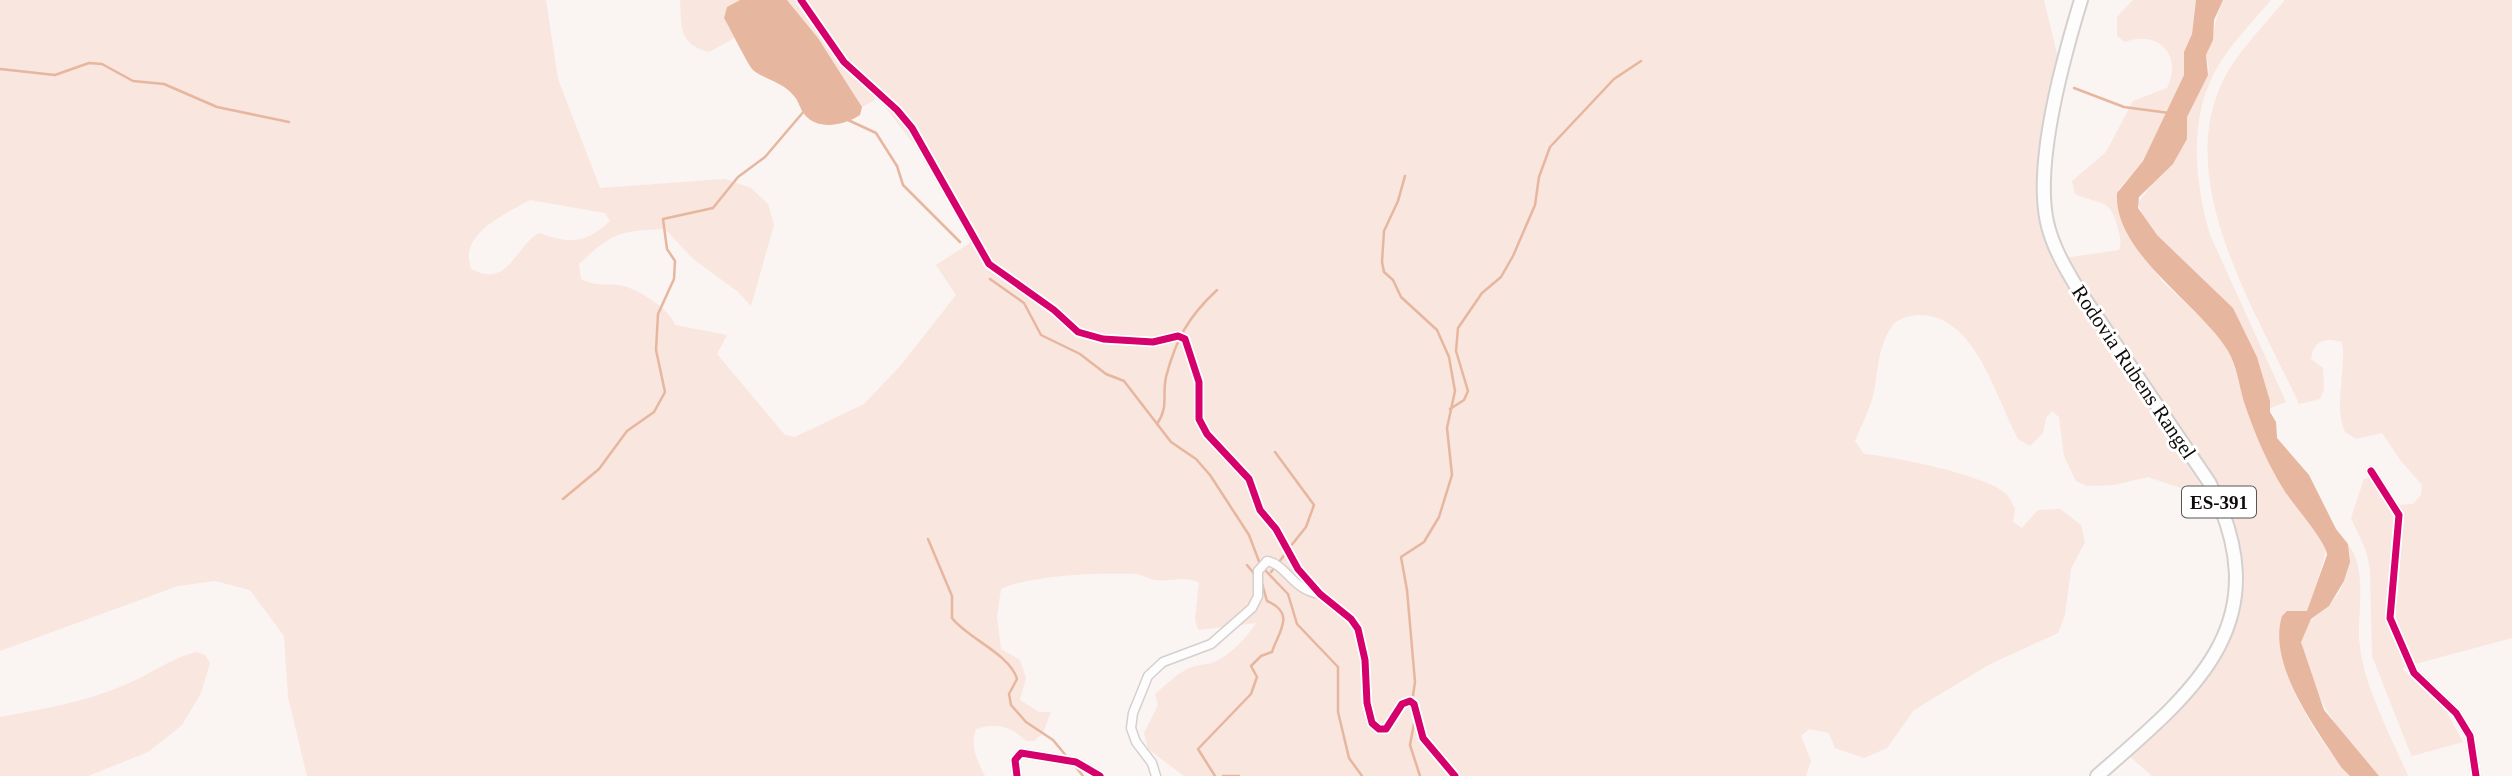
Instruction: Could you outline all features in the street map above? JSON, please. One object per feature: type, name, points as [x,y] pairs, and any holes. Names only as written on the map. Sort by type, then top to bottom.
[{"type":"main road","name":"Rodovia Rubens Rangel","points":[[2081,0],[2070,36],[2044,161],[2047,223],[2061,259],[2076,286],[2209,482],[2225,515],[2236,565],[2232,611],[2211,664],[2183,696],[2097,776]]},
{"type":"street","points":[[802,0],[844,62],[897,110],[912,128],[989,264],[1086,336],[1153,342],[1178,336],[1185,340],[1199,382],[1201,425],[1214,444],[1249,479],[1260,510],[1276,529],[1298,569],[1357,629],[1366,660],[1369,714],[1375,727],[1383,730],[1390,726],[1402,704],[1410,701],[1414,704],[1423,738],[1455,776]]},
{"type":"street","points":[[2371,471],[2399,515],[2390,618],[2414,673],[2456,713],[2470,736],[2476,776]]},
{"type":"street","points":[[1156,776],[1152,763],[1136,742],[1131,722],[1153,668],[1171,658],[1206,647],[1252,608],[1258,596],[1258,571],[1267,561],[1274,562],[1300,589],[1320,594]]},
{"type":"street","points":[[1017,776],[1015,760],[1021,753],[1076,762],[1100,776]]},
{"type":"shaded area","points":[[0,0],[546,0],[558,79],[600,188],[725,179],[751,188],[768,204],[774,225],[751,306],[737,291],[693,259],[665,229],[637,231],[609,239],[579,264],[581,279],[592,283],[624,286],[638,292],[661,307],[675,325],[727,335],[717,354],[785,435],[795,437],[864,404],[902,364],[956,295],[936,265],[970,243],[933,168],[878,98],[862,107],[818,38],[787,0],[2044,0],[2060,66],[2042,224],[2046,243],[2061,275],[2204,490],[2181,488],[2148,477],[2114,485],[2087,486],[2076,481],[2064,456],[2059,417],[2052,411],[2046,418],[2043,433],[2030,446],[2019,440],[1982,361],[1955,328],[1937,318],[1917,315],[1898,320],[1883,344],[1873,397],[1855,441],[1864,454],[1940,468],[1997,488],[2009,498],[2015,509],[2013,522],[2022,528],[2038,510],[2060,509],[2081,525],[2085,542],[2071,569],[2065,615],[2058,633],[1990,664],[1914,710],[1887,748],[1864,758],[1835,748],[1829,733],[1809,729],[1801,736],[1811,761],[1806,776],[1184,776],[1148,749],[1144,733],[1158,705],[1155,694],[1187,669],[1212,663],[1232,651],[1256,623],[1198,630],[1195,619],[1199,583],[1183,579],[1153,580],[1136,574],[1086,574],[1029,580],[1001,589],[997,616],[1001,649],[1020,660],[1026,678],[1020,700],[1039,712],[1051,712],[1043,733],[1034,741],[1026,741],[1003,727],[976,729],[974,747],[985,776],[307,776],[288,697],[284,636],[250,590],[215,581],[178,586],[0,651]],"holes":[[[530,200],[605,213],[610,221],[585,238],[569,240],[539,233],[503,270],[484,274],[471,269],[469,252],[478,235],[494,221]]]},
{"type":"shaded area","points":[[680,0],[740,0],[727,7],[724,18],[736,37],[709,52],[699,49],[684,33]]},
{"type":"shaded area","points":[[740,0],[787,0],[818,38],[862,107],[860,115],[839,124],[817,123],[805,115],[790,91],[753,70],[724,18],[727,7]]},
{"type":"shaded area","points":[[2133,0],[2196,0],[2192,34],[2184,52],[2184,75],[2143,161],[2119,189],[2117,201],[2123,224],[2162,281],[2215,331],[2230,353],[2262,447],[2283,488],[2327,547],[2310,607],[2307,611],[2287,611],[2281,629],[2282,651],[2287,674],[2297,698],[2323,742],[2350,776],[2152,776],[2127,754],[2198,688],[2215,665],[2224,649],[2242,573],[2230,517],[2065,258],[2119,250],[2120,237],[2112,211],[2103,204],[2075,194],[2072,181],[2106,152],[2133,101],[2167,88],[2171,76],[2170,56],[2157,42],[2137,39],[2125,42],[2117,36],[2117,17]]},
{"type":"shaded area","points":[[2196,0],[2223,0],[2214,20],[2213,40],[2206,55],[2208,75],[2187,117],[2187,139],[2173,164],[2139,197],[2138,208],[2157,235],[2233,308],[2257,357],[2270,401],[2270,412],[2276,422],[2277,438],[2309,475],[2336,529],[2348,544],[2350,562],[2344,581],[2329,606],[2311,619],[2301,642],[2324,710],[2379,776],[2350,776],[2341,767],[2296,695],[2281,655],[2279,635],[2282,616],[2287,611],[2307,611],[2327,555],[2326,550],[2284,490],[2267,458],[2248,413],[2228,351],[2215,333],[2143,257],[2119,215],[2117,193],[2143,161],[2184,75],[2184,52],[2192,34]]},
{"type":"shaded area","points":[[2223,0],[2271,0],[2229,49],[2215,71],[2203,100],[2197,138],[2198,178],[2210,235],[2286,402],[2270,408],[2257,357],[2233,308],[2157,235],[2145,221],[2138,203],[2157,178],[2173,164],[2187,139],[2187,117],[2209,69],[2206,55]]},
{"type":"shaded area","points":[[2285,0],[2512,0],[2512,638],[2404,667],[2403,670],[2445,709],[2463,742],[2412,756],[2413,760],[2372,656],[2370,569],[2366,551],[2351,518],[2364,479],[2375,477],[2400,505],[2413,504],[2421,495],[2422,485],[2382,433],[2356,439],[2345,432],[2340,410],[2342,342],[2325,340],[2314,348],[2311,359],[2323,368],[2324,389],[2320,399],[2299,404],[2244,290],[2227,249],[2215,207],[2208,165],[2209,124],[2221,85],[2242,51]]},
{"type":"shaded area","points":[[2348,544],[2358,565],[2360,577],[2359,638],[2365,673],[2408,776],[2379,776],[2356,750],[2325,708],[2302,646],[2304,629],[2333,601],[2342,586],[2348,569]]},
{"type":"shaded area","points":[[196,652],[205,655],[210,663],[201,693],[182,725],[148,752],[88,776],[0,776],[0,717],[96,696]]},
{"type":"waterway","points":[[1450,409],[1464,400],[1468,391],[1456,351],[1458,328],[1482,293],[1501,277],[1513,256],[1535,205],[1539,177],[1550,147],[1614,79],[1641,61]]},
{"type":"waterway","points":[[0,69],[55,75],[89,63],[102,64],[133,81],[164,84],[217,107],[289,122]]},
{"type":"waterway","points":[[2074,88],[2124,107],[2169,113]]},
{"type":"waterway","points":[[563,499],[599,469],[627,431],[654,412],[665,392],[656,350],[658,314],[674,279],[675,261],[667,249],[663,219],[713,208],[738,177],[765,157],[805,110]]},
{"type":"waterway","points":[[848,120],[876,133],[897,166],[903,185],[960,242]]},
{"type":"waterway","points":[[1405,176],[1398,201],[1384,231],[1384,272],[1393,280],[1401,297],[1437,330],[1449,357],[1455,391],[1447,428],[1452,475],[1439,517],[1424,542],[1401,557],[1407,590],[1415,682],[1412,702]]},
{"type":"waterway","points":[[990,279],[1024,303],[1041,335],[1080,354],[1106,374],[1124,381],[1171,442],[1196,459],[1210,475],[1249,535],[1260,564]]},
{"type":"waterway","points":[[1157,424],[1164,406],[1166,377],[1174,351],[1191,319],[1217,290]]},
{"type":"waterway","points":[[1275,452],[1314,505],[1306,527],[1290,547]]},
{"type":"waterway","points":[[928,539],[952,596],[952,618],[1013,670],[1017,679],[1009,694],[1011,705],[1026,722],[1053,740],[1068,758]]},
{"type":"waterway","points":[[1271,572],[1286,553]]},
{"type":"waterway","points":[[1247,565],[1256,576]]},
{"type":"waterway","points":[[1264,569],[1288,594],[1297,624],[1338,667],[1338,712],[1349,758],[1362,776]]},
{"type":"waterway","points":[[1215,776],[1198,749],[1251,694],[1257,677],[1251,666],[1261,656],[1272,652],[1283,623],[1281,611],[1267,601],[1261,580]]},
{"type":"waterway","points":[[1415,718],[1410,745],[1420,776]]},
{"type":"waterway","points":[[1075,766],[1083,776]]},
{"type":"waterway","points":[[1223,776],[1239,776]]},
{"type":"cycle path","points":[[801,0],[844,62],[897,110],[912,128],[989,264],[1054,310],[1078,332],[1103,339],[1153,342],[1178,336],[1185,339],[1199,382],[1199,419],[1207,434],[1249,479],[1260,510],[1276,529],[1298,569],[1320,594],[1351,619],[1358,629],[1365,660],[1367,703],[1372,723],[1379,729],[1386,729],[1402,704],[1410,701],[1414,704],[1423,738],[1455,776]]},
{"type":"cycle path","points":[[2371,471],[2399,515],[2390,618],[2414,673],[2456,713],[2470,736],[2476,776]]},
{"type":"cycle path","points":[[1017,776],[1015,760],[1021,753],[1076,762],[1100,776]]}]
